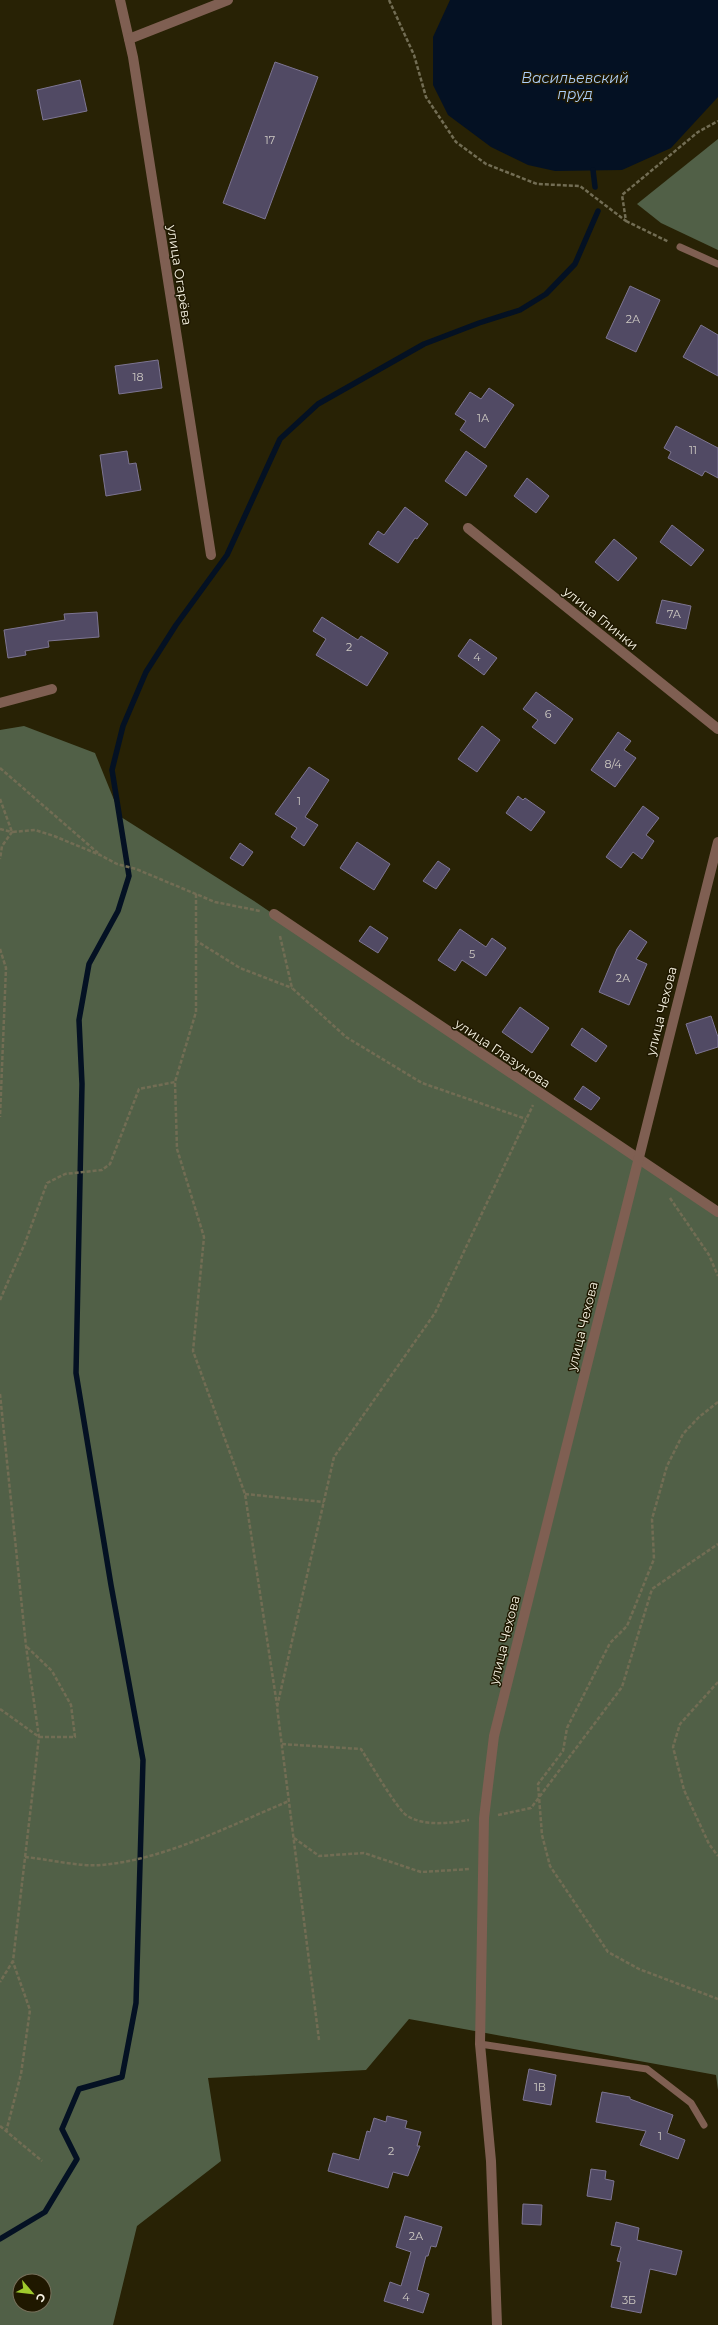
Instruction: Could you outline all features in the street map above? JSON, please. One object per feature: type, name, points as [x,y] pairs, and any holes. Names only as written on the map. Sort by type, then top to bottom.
[{"type":"street","name":"улица Огарёва","points":[[120,0],[129,39],[211,555]]},
{"type":"street","points":[[129,39],[228,0]]},
{"type":"street","name":"улица Глинки","points":[[468,528],[718,729]]},
{"type":"street","points":[[0,702],[52,690]]},
{"type":"street","name":"улица Чехова","points":[[497,2325],[491,2161],[480,2044],[484,1818],[494,1736],[718,842]]},
{"type":"street","name":"улица Глазунова","points":[[274,914],[718,1212]]},
{"type":"lane","points":[[680,247],[718,264]]},
{"type":"lane","points":[[480,2044],[647,2069],[691,2103],[704,2125]]},
{"type":"path","points":[[389,0],[414,55],[426,97],[456,142],[486,164],[537,184],[580,186],[626,221],[680,247]]},
{"type":"path","points":[[626,221],[622,195],[698,132],[718,121]]},
{"type":"path","points":[[0,768],[100,855]]},
{"type":"path","points":[[0,799],[12,832]]},
{"type":"path","points":[[0,829],[12,832],[35,830],[100,855],[117,864],[136,869],[215,902],[274,914],[292,988]]},
{"type":"path","points":[[0,859],[2,846],[12,832]]},
{"type":"path","points":[[196,894],[196,1012],[175,1082],[177,1149],[204,1237],[193,1351],[245,1494],[277,1707],[319,2040]]},
{"type":"path","points":[[195,940],[240,968],[292,988],[346,1037],[422,1083],[526,1119]]},
{"type":"path","points":[[0,949],[6,968],[0,1117]]},
{"type":"path","points":[[0,1300],[26,1243],[47,1183],[65,1174],[102,1170],[110,1164],[139,1089],[175,1082]]},
{"type":"path","points":[[277,1707],[334,1457],[435,1313],[536,1097]]},
{"type":"path","points":[[667,1195],[709,1255],[718,1276]]},
{"type":"path","points":[[0,1394],[26,1646],[39,1737],[13,1961],[0,1982]]},
{"type":"path","points":[[718,1402],[699,1417],[683,1434],[667,1466],[652,1519],[654,1559],[627,1626],[610,1643],[567,1728],[563,1751],[538,1784],[542,1835],[550,1866],[608,1952],[639,1969],[718,1999]]},
{"type":"path","points":[[245,1494],[324,1502]]},
{"type":"path","points":[[282,1744],[361,1749],[405,1815],[418,1821],[446,1824],[531,1808],[622,1687],[652,1589],[718,1544]]},
{"type":"path","points":[[0,1709],[39,1737],[75,1737],[71,1705],[52,1671],[26,1646]]},
{"type":"path","points":[[718,1682],[680,1724],[673,1748],[684,1790],[709,1844],[718,1856]]},
{"type":"path","points":[[25,1857],[100,1865],[129,1861],[158,1852],[289,1801]]},
{"type":"path","points":[[294,1837],[319,1856],[364,1853],[421,1872],[483,1868]]},
{"type":"path","points":[[6,2132],[21,2074],[30,2010],[13,1961]]},
{"type":"path","points":[[0,2126],[42,2160]]},
{"type":"green space","points":[[718,139],[718,250],[661,223],[637,204]]},
{"type":"green space","points":[[24,726],[95,753],[121,817],[257,903],[718,1216],[718,2090],[716,2075],[409,2019],[366,2070],[208,2078],[221,2161],[137,2226],[113,2325],[0,2325],[0,730]]},
{"type":"water","name":"Васильевский пруд","points":[[450,0],[718,0],[718,97],[671,148],[622,170],[555,171],[528,165],[491,147],[448,115],[433,85],[433,37]]},
{"type":"building","points":[[275,62],[318,77],[265,219],[223,203]]},
{"type":"building","points":[[80,80],[87,111],[43,120],[37,90]]},
{"type":"building","points":[[630,286],[660,300],[636,352],[606,338]]},
{"type":"building","points":[[701,325],[718,335],[718,376],[683,357]]},
{"type":"building","points":[[158,360],[162,388],[119,394],[115,366]]},
{"type":"building","points":[[489,388],[514,405],[485,448],[460,430],[466,421],[455,414],[470,392],[481,399]]},
{"type":"building","points":[[676,426],[718,448],[718,478],[705,471],[702,476],[668,458],[671,452],[664,448]]},
{"type":"building","points":[[127,451],[129,464],[136,463],[141,490],[106,496],[100,455]]},
{"type":"building","points":[[466,451],[487,466],[466,496],[445,481]]},
{"type":"building","points":[[527,478],[549,496],[536,513],[514,496]]},
{"type":"building","points":[[405,507],[428,524],[417,539],[415,538],[398,563],[369,544],[378,531],[384,535]]},
{"type":"building","points":[[672,525],[704,550],[691,566],[660,542]]},
{"type":"building","points":[[614,539],[637,558],[618,581],[595,562]]},
{"type":"building","points":[[662,600],[691,606],[686,629],[656,623]]},
{"type":"building","points":[[97,612],[99,637],[48,641],[49,647],[25,651],[26,655],[8,658],[4,630],[65,620],[64,614]]},
{"type":"building","points":[[322,617],[358,640],[361,636],[388,653],[367,686],[316,655],[326,639],[313,631]]},
{"type":"building","points":[[470,639],[497,658],[484,675],[458,656]]},
{"type":"building","points":[[536,692],[573,719],[555,744],[532,727],[538,720],[523,709]]},
{"type":"building","points":[[482,726],[500,740],[477,772],[458,759]]},
{"type":"building","points":[[618,732],[631,741],[624,750],[636,758],[615,787],[591,770]]},
{"type":"building","points":[[309,767],[329,780],[305,817],[318,825],[304,846],[291,837],[297,828],[275,814]]},
{"type":"building","points":[[518,796],[523,800],[525,798],[545,812],[531,831],[506,813]]},
{"type":"building","points":[[643,806],[659,818],[646,835],[654,841],[642,859],[633,852],[621,868],[606,857]]},
{"type":"building","points":[[357,842],[390,864],[374,890],[340,868]]},
{"type":"building","points":[[240,843],[253,852],[243,866],[230,858]]},
{"type":"building","points":[[438,861],[450,869],[436,889],[423,881]]},
{"type":"building","points":[[370,926],[388,938],[378,953],[359,941]]},
{"type":"building","points":[[460,929],[486,947],[492,938],[506,948],[486,976],[462,960],[455,971],[438,960]]},
{"type":"building","points":[[630,930],[647,942],[636,959],[647,964],[629,1005],[599,992],[617,949]]},
{"type":"building","points":[[520,1007],[549,1028],[532,1053],[502,1032]]},
{"type":"building","points":[[711,1016],[718,1037],[718,1047],[696,1054],[686,1024]]},
{"type":"building","points":[[582,1028],[607,1046],[596,1062],[571,1045]]},
{"type":"building","points":[[583,1086],[600,1098],[591,1110],[574,1099]]},
{"type":"building","points":[[529,2069],[556,2075],[551,2105],[523,2100]]},
{"type":"building","points":[[602,2092],[630,2097],[630,2099],[673,2115],[667,2133],[685,2140],[678,2159],[640,2145],[646,2131],[596,2122]]},
{"type":"building","points":[[387,2116],[407,2121],[405,2128],[421,2132],[417,2146],[420,2146],[408,2176],[393,2172],[388,2188],[328,2171],[333,2153],[359,2160],[367,2131],[370,2132],[374,2118],[386,2122]]},
{"type":"building","points":[[591,2169],[606,2171],[605,2179],[614,2181],[611,2200],[587,2196]]},
{"type":"building","points":[[523,2204],[542,2205],[541,2225],[522,2224]]},
{"type":"building","points":[[405,2216],[442,2227],[436,2247],[431,2246],[428,2256],[426,2256],[417,2290],[429,2294],[423,2313],[384,2301],[390,2282],[401,2286],[411,2252],[396,2247]]},
{"type":"building","points":[[616,2222],[639,2228],[637,2240],[682,2251],[676,2275],[650,2269],[641,2313],[611,2307],[621,2262],[617,2261],[621,2247],[611,2245]]},
{"type":"waterway","points":[[593,170],[595,187]]},
{"type":"waterway","points":[[0,2239],[45,2212],[77,2159],[62,2129],[79,2089],[122,2077],[136,2003],[143,1760],[111,1585],[76,1373],[82,1084],[79,1020],[89,964],[118,911],[129,876],[112,770],[123,726],[146,672],[176,625],[227,555],[280,439],[318,404],[424,344],[479,323],[520,310],[546,294],[575,264],[598,211]]}]
